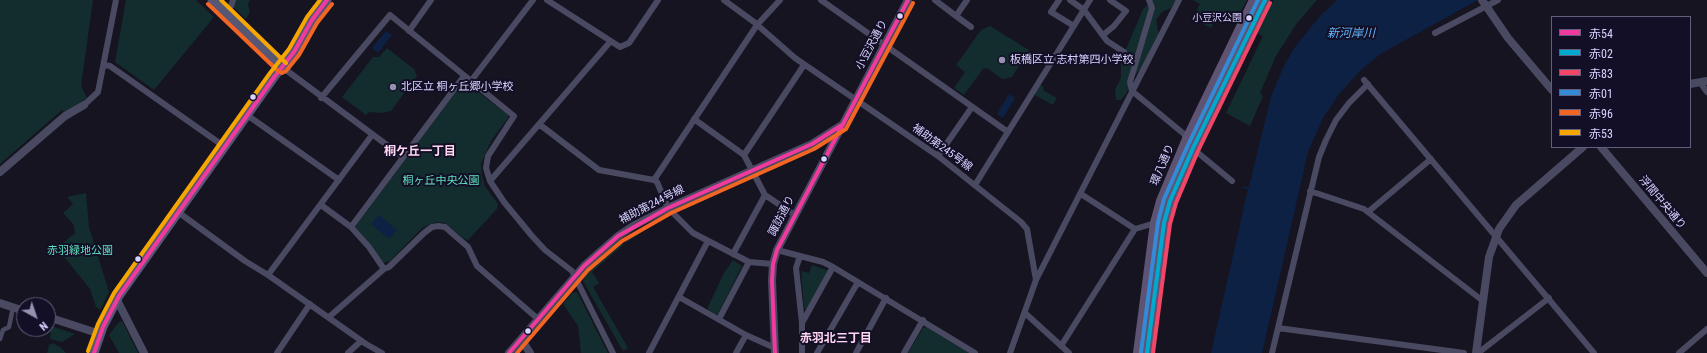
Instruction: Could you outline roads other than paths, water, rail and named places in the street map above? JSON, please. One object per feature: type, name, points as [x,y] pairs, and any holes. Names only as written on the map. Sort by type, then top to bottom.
[{"type":"main road","points":[[212,0],[282,67]]},
{"type":"main road","points":[[94,353],[101,333],[116,300],[247,115],[294,52],[312,20],[327,0]]},
{"type":"main road","name":"環八通り","points":[[1138,353],[1156,223],[1161,201],[1187,139],[1254,0]]},
{"type":"main road","name":"環八通り","points":[[1147,353],[1164,223],[1170,201],[1193,148],[1265,0]]},
{"type":"street","points":[[0,172],[65,116],[84,105],[98,92],[105,65],[116,0]]},
{"type":"street","points":[[225,12],[231,6],[233,0]]},
{"type":"street","points":[[409,31],[431,0]]},
{"type":"street","points":[[471,81],[533,0]]},
{"type":"street","points":[[552,1],[610,42],[620,47],[629,43],[658,0]]},
{"type":"street","name":"補助第245号線","points":[[724,0],[757,25],[804,65],[938,156],[1010,212],[1027,229],[1036,280],[1010,353]]},
{"type":"street","points":[[654,180],[757,25],[780,0]]},
{"type":"street","points":[[821,0],[1008,132]]},
{"type":"street","name":"小豆沢通り","points":[[855,100],[908,0]]},
{"type":"street","points":[[935,0],[971,27]]},
{"type":"street","points":[[956,16],[967,0]]},
{"type":"street","points":[[1059,0],[1051,12],[1074,26]]},
{"type":"street","points":[[1070,0],[1084,10],[1107,41],[1124,52]]},
{"type":"street","points":[[975,185],[1090,0]]},
{"type":"street","points":[[1103,36],[1114,26],[1126,11],[1110,0]]},
{"type":"street","points":[[1149,0],[1152,8],[1130,82],[1132,91],[1156,110],[1187,139],[1193,148],[1232,181]]},
{"type":"street","points":[[1036,280],[1179,0]]},
{"type":"street","points":[[1482,0],[1488,12],[1508,38],[1551,89]]},
{"type":"street","points":[[1435,33],[1498,0]]},
{"type":"street","points":[[321,98],[390,15],[514,116],[488,156],[486,168],[490,181],[504,202],[532,236],[545,250],[572,271],[574,278],[610,344],[613,353]]},
{"type":"street","points":[[490,181],[610,42]]},
{"type":"street","points":[[105,65],[110,66],[225,147]]},
{"type":"street","points":[[744,155],[804,65]]},
{"type":"street","points":[[282,67],[321,98],[403,157]]},
{"type":"street","points":[[351,227],[464,76]]},
{"type":"street","points":[[1272,353],[1319,157],[1329,134],[1349,103],[1366,82],[1593,352]]},
{"type":"street","points":[[1691,84],[1704,82],[1707,92]]},
{"type":"street","name":"諏訪通り","points":[[775,351],[772,286],[773,264],[777,250],[855,100]]},
{"type":"street","points":[[938,156],[972,107]]},
{"type":"street","points":[[247,115],[338,180]]},
{"type":"street","points":[[694,119],[744,155],[753,169],[765,194],[794,216]]},
{"type":"street","points":[[539,124],[599,170],[654,180],[657,182],[668,208],[693,233],[749,262],[773,264]]},
{"type":"street","name":"補助第244号線","points":[[509,353],[584,266],[618,236],[632,226],[753,169],[812,144],[842,125]]},
{"type":"street","points":[[268,275],[372,135]]},
{"type":"street","points":[[1477,353],[1489,257],[1496,236],[1507,216],[1516,205],[1582,148]]},
{"type":"street","name":"浮間中央通り","points":[[1601,148],[1707,273]]},
{"type":"street","points":[[1368,212],[1431,159]]},
{"type":"street","points":[[1310,191],[1364,209],[1483,301]]},
{"type":"street","points":[[733,254],[765,194]]},
{"type":"street","points":[[1081,194],[1135,229]]},
{"type":"street","points":[[321,205],[351,227],[369,247],[384,269]]},
{"type":"street","points":[[178,212],[245,261],[382,353]]},
{"type":"street","points":[[1061,346],[1135,229],[1156,223]]},
{"type":"street","points":[[329,317],[384,269],[389,267],[428,230],[435,226],[442,226],[468,247],[472,259],[480,268],[538,319]]},
{"type":"street","points":[[649,353],[708,241]]},
{"type":"street","points":[[777,250],[823,262],[833,267],[923,320],[975,353]]},
{"type":"street","points":[[800,256],[796,268],[802,324],[802,353]]},
{"type":"street","points":[[719,319],[749,262]]},
{"type":"street","points":[[802,324],[833,267]]},
{"type":"street","points":[[817,353],[858,282]]},
{"type":"street","points":[[679,297],[775,351]]},
{"type":"street","points":[[856,353],[886,298]]},
{"type":"street","points":[[1477,353],[1548,298]]},
{"type":"street","points":[[116,300],[144,353]]},
{"type":"street","points":[[0,303],[16,308]]},
{"type":"street","points":[[277,353],[310,304]]},
{"type":"street","points":[[0,339],[4,330],[9,326],[12,312]]},
{"type":"street","points":[[1024,314],[1069,353]]},
{"type":"street","points":[[56,320],[101,333]]},
{"type":"street","points":[[904,353],[923,320]]},
{"type":"street","points":[[1278,328],[1464,353]]},
{"type":"street","points":[[1679,353],[1707,329]]},
{"type":"street","points":[[736,353],[746,335]]},
{"type":"street","points":[[521,339],[530,353]]},
{"type":"street","points":[[348,353],[362,341]]},
{"type":"water","name":"新河岸川","points":[[1337,0],[1478,0],[1382,53],[1362,69],[1339,94],[1323,118],[1308,152],[1262,353],[1211,353],[1248,189],[1243,188],[1243,186],[1249,187],[1271,96],[1284,66],[1295,47],[1320,16]]},
{"type":"water","points":[[386,31],[392,35],[378,53],[372,48]]},
{"type":"water","points":[[1009,94],[1015,98],[1003,118],[997,114]]},
{"type":"water","points":[[379,215],[397,230],[389,239],[371,224]]},
{"type":"place","name":"小豆沢公園","points":[[1249,18]]},
{"type":"place","name":"板橋区立 志村第四小学校","points":[[1002,60]]},
{"type":"place","name":"北区立 桐ヶ丘郷小学校","points":[[393,87]]},
{"type":"district","name":"桐ケ丘一丁目","points":[[420,152]]},
{"type":"district","name":"赤羽北三丁目","points":[[836,339]]},
{"type":"park label","name":"桐ヶ丘中央公園","points":[[441,181]]},
{"type":"park label","name":"赤羽緑地公園","points":[[80,251]]}]
